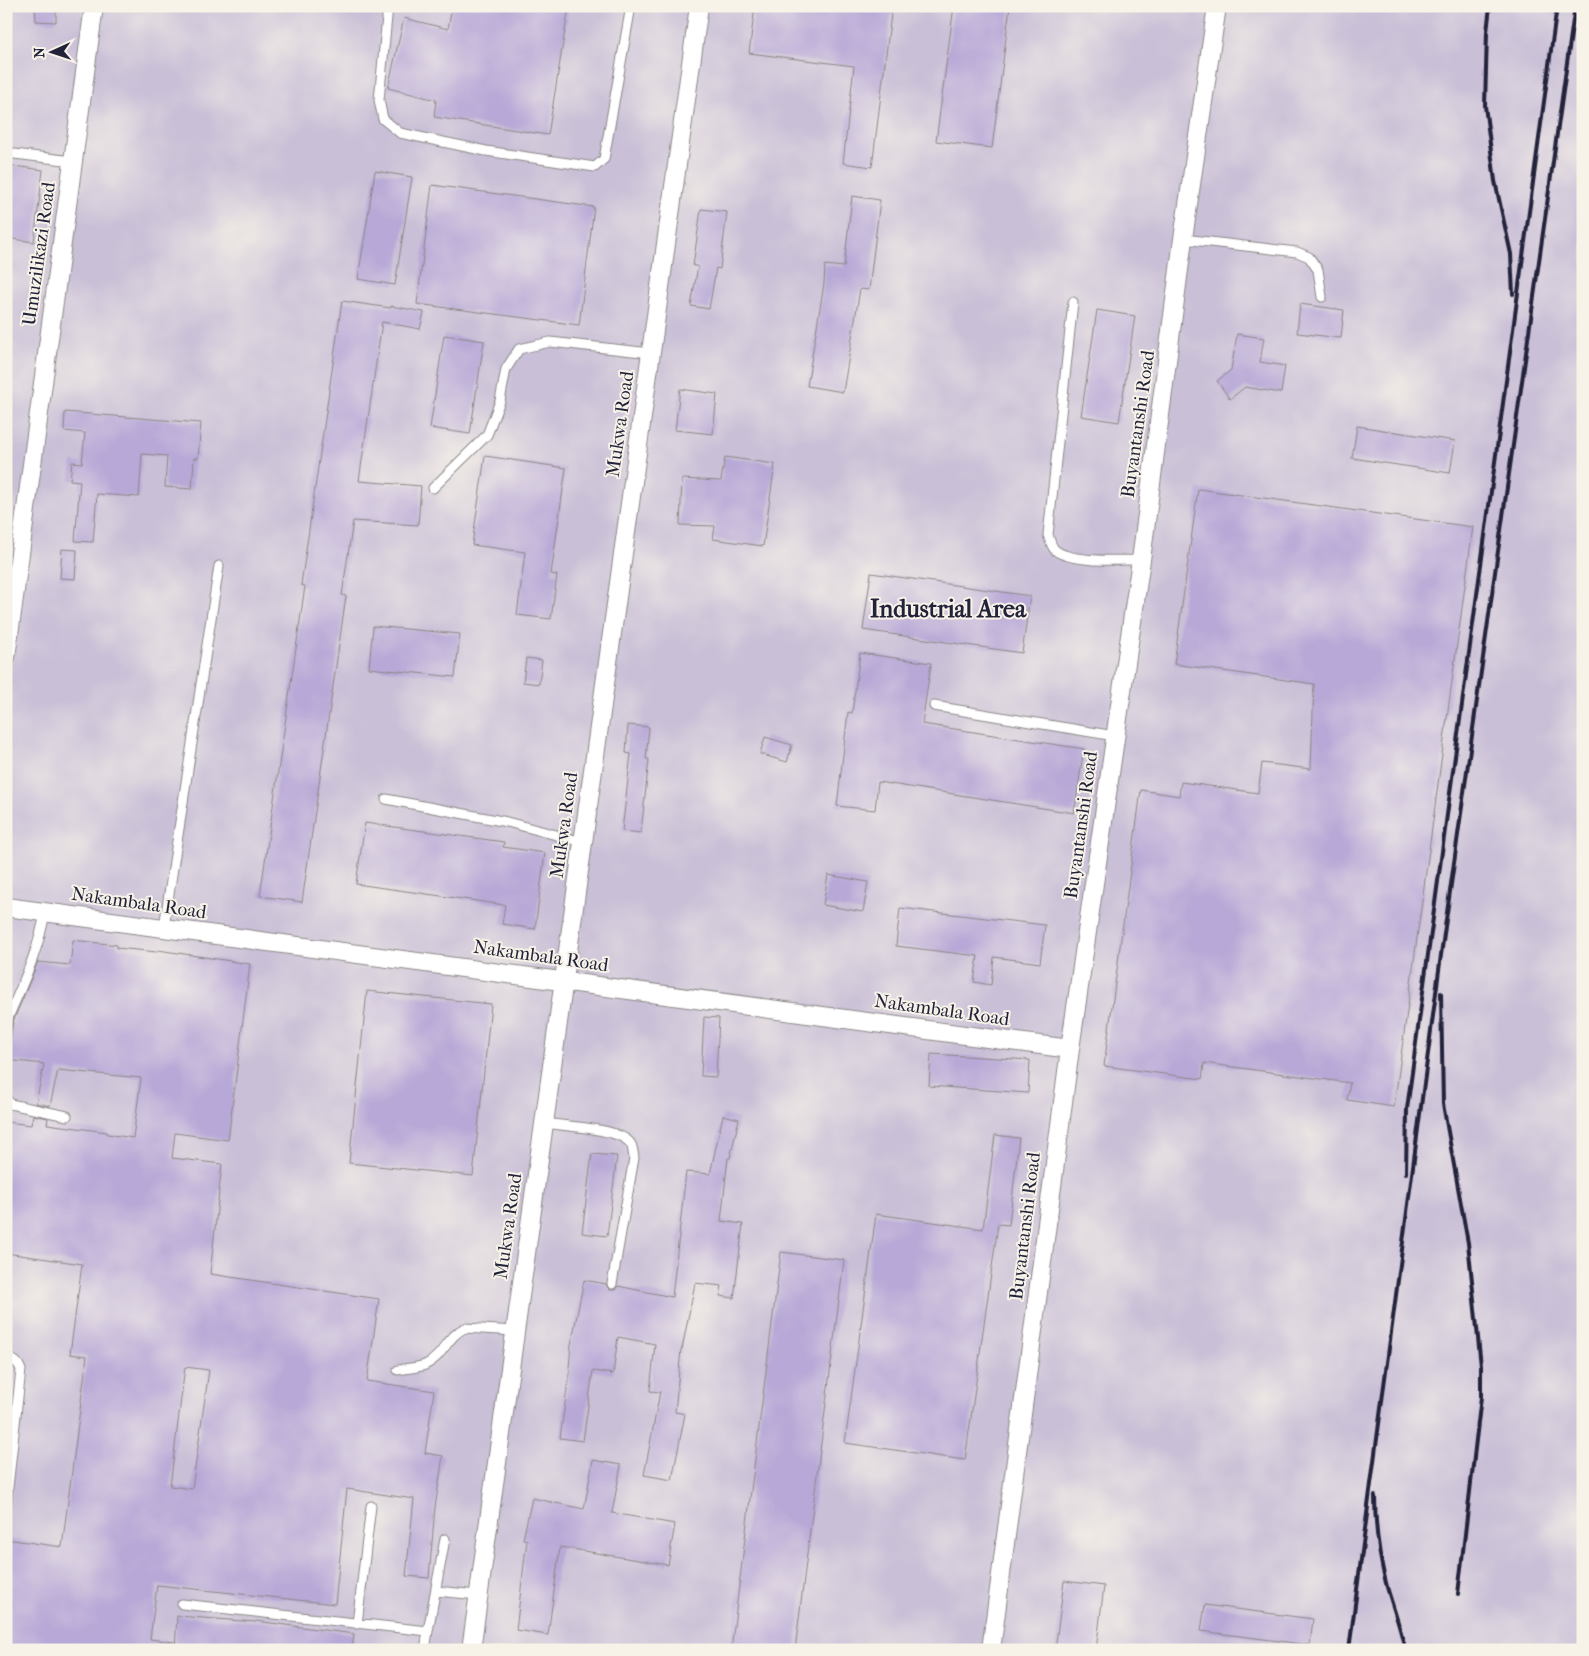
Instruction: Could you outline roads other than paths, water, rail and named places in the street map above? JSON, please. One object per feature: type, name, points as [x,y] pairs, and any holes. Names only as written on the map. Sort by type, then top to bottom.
[{"type":"street","name":"Umuzilikazi Road","points":[[6,657],[94,6]]},
{"type":"street","name":"Mukwa Road","points":[[471,1650],[699,6]]},
{"type":"street","name":"Buyantanshi Road","points":[[991,1650],[1070,1049],[1141,560],[1217,6]]},
{"type":"street","name":"Nakambala Road","points":[[6,906],[1070,1049]]},
{"type":"lane","points":[[388,6],[379,100],[383,119],[400,133],[486,151],[594,167],[604,159],[631,6]]},
{"type":"lane","points":[[6,153],[73,161]]},
{"type":"lane","points":[[1184,239],[1297,252],[1309,257],[1318,270],[1322,297]]},
{"type":"lane","points":[[1073,302],[1048,536],[1053,548],[1064,556],[1095,560],[1141,560]]},
{"type":"lane","points":[[433,488],[487,435],[500,401],[506,369],[519,349],[550,342],[651,353]]},
{"type":"lane","points":[[164,928],[219,566]]},
{"type":"lane","points":[[934,706],[1115,736]]},
{"type":"lane","points":[[386,799],[507,822],[583,842]]},
{"type":"lane","points":[[6,1026],[41,933],[44,912]]},
{"type":"lane","points":[[6,1098],[10,1104],[67,1116]]},
{"type":"lane","points":[[544,1123],[599,1130],[620,1135],[631,1143],[634,1158],[612,1284]]},
{"type":"lane","points":[[398,1370],[425,1365],[436,1357],[459,1330],[466,1328],[515,1331]]},
{"type":"lane","points":[[6,1358],[14,1360],[19,1364],[21,1370],[6,1505]]},
{"type":"lane","points":[[358,1624],[372,1506]]},
{"type":"lane","points":[[425,1650],[445,1539]]},
{"type":"lane","points":[[436,1591],[478,1595]]},
{"type":"lane","points":[[182,1604],[428,1631]]},
{"type":"railway","points":[[1490,6],[1487,32],[1485,106],[1495,181],[1511,254],[1513,294]]},
{"type":"railway","points":[[1406,1173],[1407,1109],[1557,6]]},
{"type":"railway","points":[[1349,1650],[1441,955],[1575,6]]},
{"type":"railway","points":[[1441,993],[1443,1104],[1468,1243],[1481,1366],[1481,1397],[1458,1594]]},
{"type":"railway","points":[[1375,1496],[1382,1564],[1405,1650]]},
{"type":"district","name":"Industrial Area","points":[[948,609]]}]
